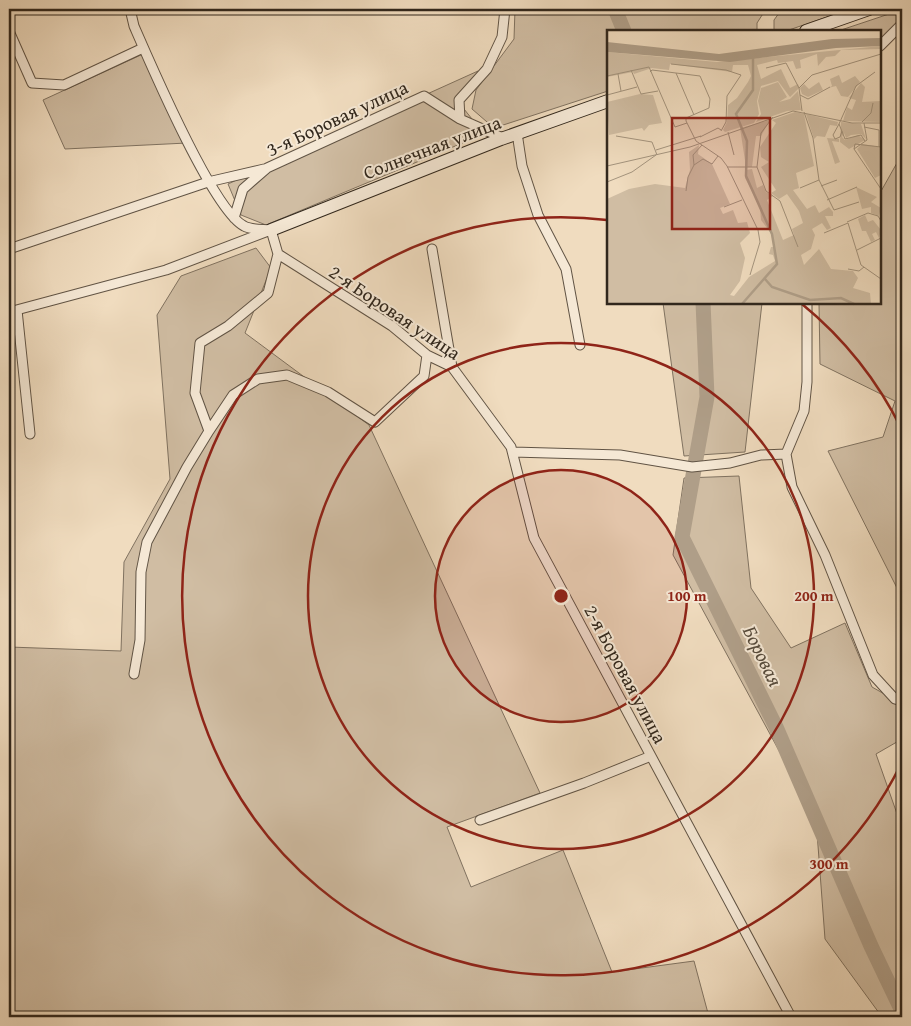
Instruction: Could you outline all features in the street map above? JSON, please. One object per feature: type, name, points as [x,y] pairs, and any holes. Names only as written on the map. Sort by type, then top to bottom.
[{"type":"street","points":[[130,9],[134,26],[143,48],[208,182],[234,218],[245,227],[271,230]]},
{"type":"street","points":[[460,119],[460,100],[487,69],[502,37],[505,9]]},
{"type":"street","points":[[809,30],[869,9]]},
{"type":"street","points":[[881,45],[902,24]]},
{"type":"street","points":[[9,32],[32,83],[64,85],[143,48]]},
{"type":"street","name":"3-я Боровая улица","points":[[234,218],[243,189],[267,168],[424,96],[460,119],[502,138]]},
{"type":"street","name":"Солнечная улица","points":[[271,230],[502,138],[607,101]]},
{"type":"street","points":[[517,133],[522,166],[538,214],[566,269],[580,345]]},
{"type":"street","points":[[9,249],[208,182],[267,168]]},
{"type":"street","points":[[210,431],[194,393],[200,343],[228,326],[268,293],[278,254],[271,230]]},
{"type":"street","points":[[30,434],[13,311],[166,270],[271,230]]},
{"type":"street","points":[[432,249],[452,367]]},
{"type":"street","name":"2-я Боровая улица","points":[[278,254],[392,326],[427,355],[452,367],[497,426],[513,452],[534,538],[791,1017]]},
{"type":"street","points":[[807,304],[807,382],[804,411],[786,454],[792,487],[825,555],[873,676],[895,699],[902,701]]},
{"type":"street","points":[[134,674],[140,640],[141,572],[147,542],[187,467],[233,395],[258,379],[287,375],[328,392],[375,422],[424,376],[427,355]]},
{"type":"street","points":[[513,452],[620,455],[692,467],[730,463],[761,455],[786,454]]},
{"type":"street","points":[[480,820],[584,783],[651,756]]},
{"type":"shaded area","points":[[515,9],[766,9],[757,23],[757,30],[607,30],[607,91],[494,128],[472,109],[476,90],[514,39]]},
{"type":"shaded area","points":[[782,9],[850,9],[789,30],[774,30],[774,20]]},
{"type":"shaded area","points":[[901,10],[902,19],[881,42],[881,30],[841,30]]},
{"type":"shaded area","points":[[143,54],[187,143],[65,149],[43,100]]},
{"type":"shaded area","points":[[478,71],[460,104],[484,134],[266,225],[241,215],[228,184]]},
{"type":"shaded area","points":[[902,154],[902,598],[828,451],[883,437],[895,401],[820,364],[819,304],[881,304],[881,191]]},
{"type":"shaded area","points":[[256,248],[271,268],[245,333],[369,425],[540,793],[447,827],[471,887],[563,850],[612,972],[694,961],[709,1017],[9,1017],[9,647],[121,651],[124,562],[170,479],[157,315],[181,276]]},
{"type":"shaded area","points":[[663,304],[762,304],[745,452],[684,456]]},
{"type":"shaded area","points":[[739,476],[751,588],[791,648],[845,623],[872,687],[902,704],[902,739],[876,754],[902,828],[902,1017],[882,1017],[825,939],[816,819],[673,555],[684,478]]},
{"type":"waterway","name":"Боровая","points":[[615,9],[624,30]]},
{"type":"waterway","name":"Боровая","points":[[703,304],[707,397],[682,537],[776,727],[871,946],[902,1011]]}]
